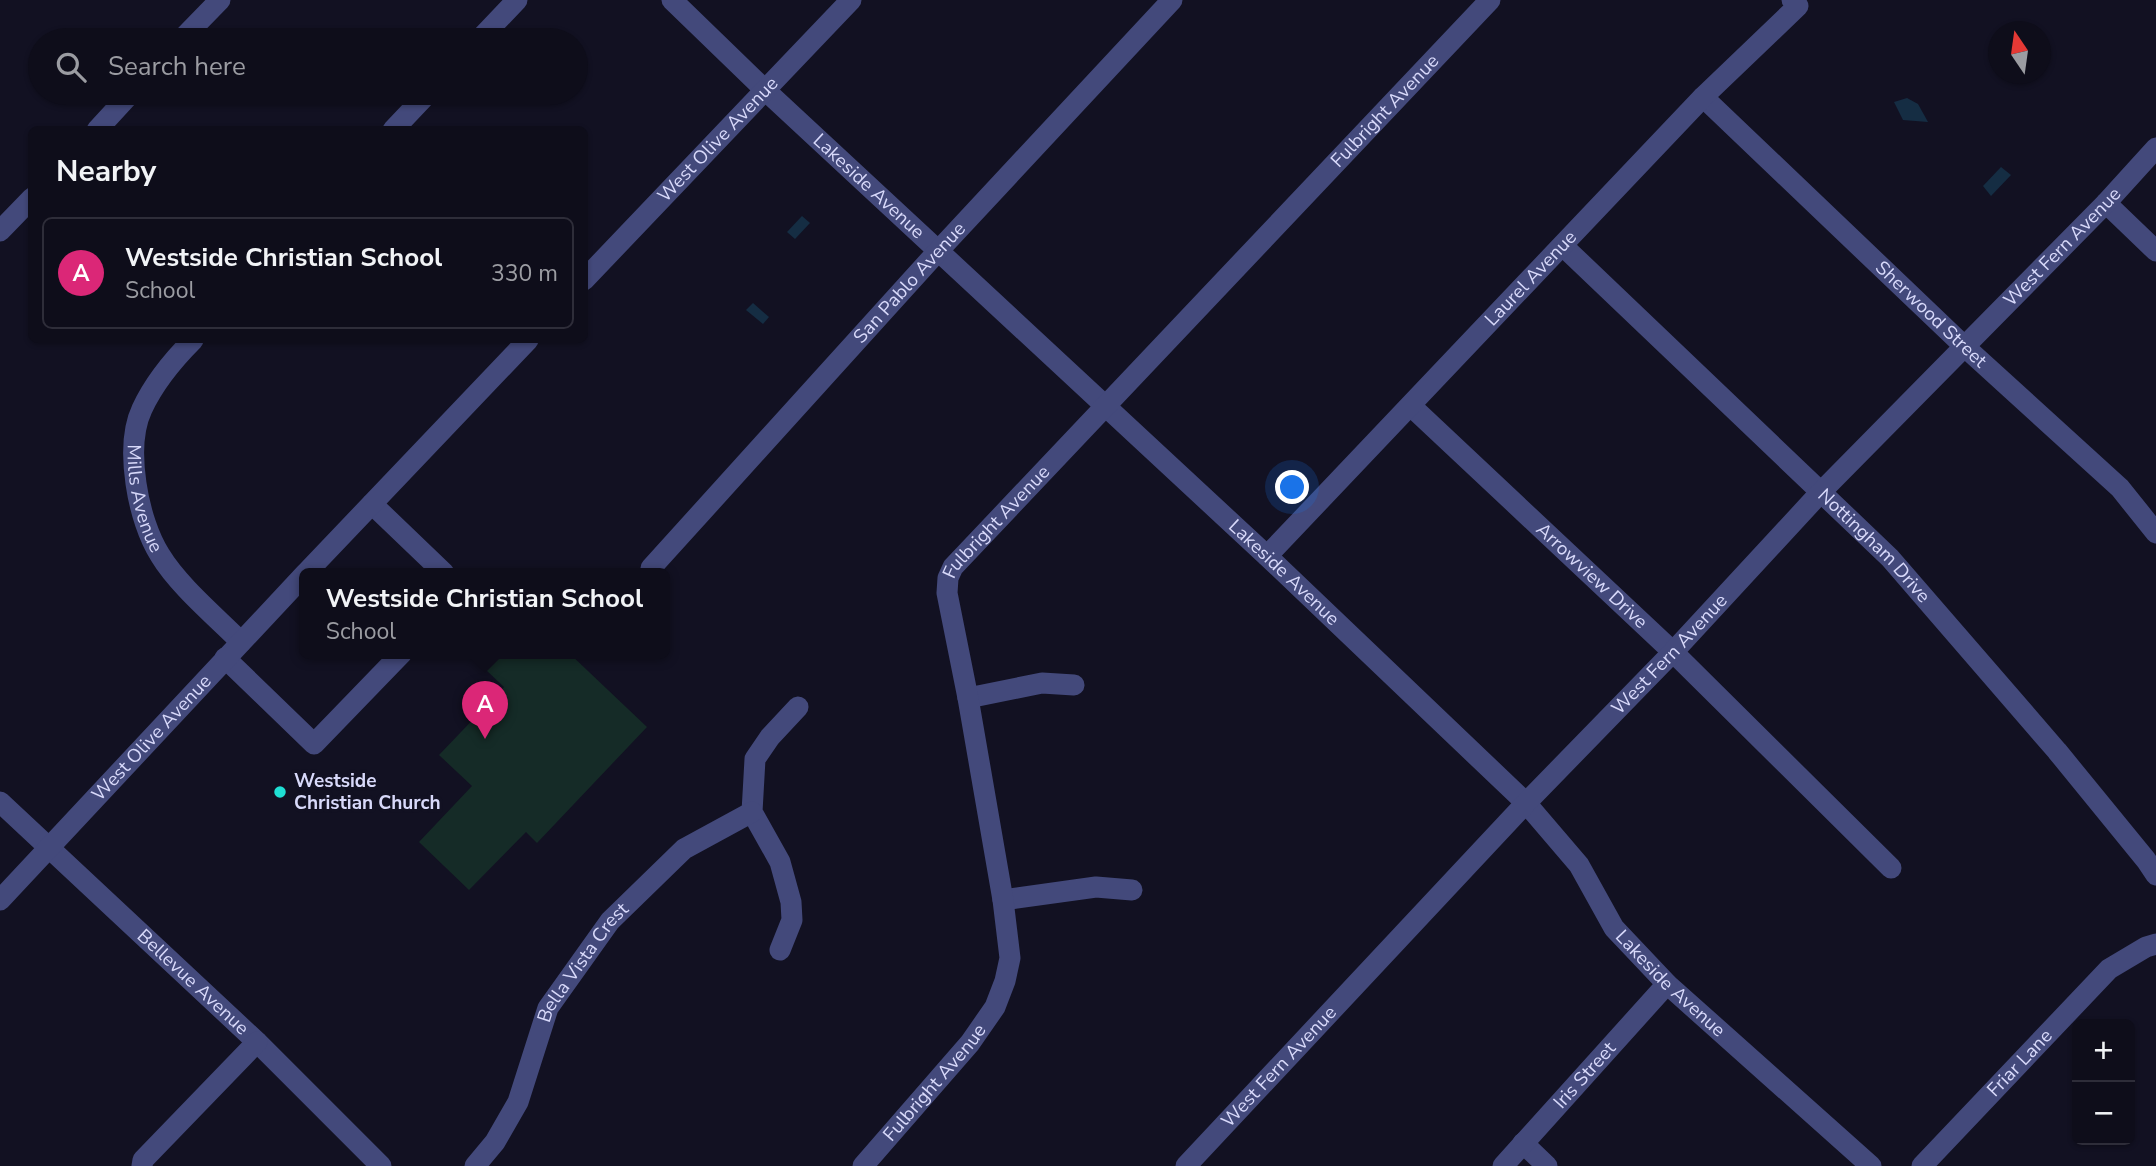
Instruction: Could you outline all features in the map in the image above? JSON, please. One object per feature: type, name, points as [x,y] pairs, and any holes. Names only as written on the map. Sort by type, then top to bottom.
[{"type":"street","points":[[193,28],[220,0]]},
{"type":"street","points":[[490,28],[517,0]]},
{"type":"street","name":"Lakeside Avenue","points":[[672,0],[765,90],[1267,556],[1526,803],[1579,865],[1614,928],[1667,984],[1871,1166]]},
{"type":"street","name":"West Olive Avenue","points":[[588,276],[851,0]]},
{"type":"street","name":"San Pablo Avenue","points":[[651,568],[939,250],[1172,0]]},
{"type":"street","name":"Fulbright Avenue","points":[[863,1166],[970,1043],[995,1007],[1006,981],[1010,958],[1003,900],[947,593],[948,578],[953,567],[1490,0]]},
{"type":"street","name":"Laurel Avenue","points":[[1267,556],[1795,3]]},
{"type":"street","name":"Sherwood Street","points":[[1703,97],[1965,347],[2120,488],[2156,533]]},
{"type":"street","points":[[101,126],[120,105]]},
{"type":"street","points":[[397,126],[417,105]]},
{"type":"street","name":"West Fern Avenue","points":[[1186,1166],[1820,493],[2106,204],[2156,148]]},
{"type":"street","points":[[0,231],[28,202]]},
{"type":"street","points":[[2106,204],[2156,251]]},
{"type":"street","name":"Nottingham Drive","points":[[1563,246],[1890,558],[2057,751],[2156,875]]},
{"type":"street","name":"Mills Avenue","points":[[190,343],[171,362],[141,411],[134,460],[138,496],[147,529],[159,554],[174,575],[241,642]]},
{"type":"street","name":"West Olive Avenue","points":[[311,568],[525,343]]},
{"type":"street","name":"Arrowview Drive","points":[[1411,406],[1673,652],[1891,868]]},
{"type":"street","points":[[372,504],[439,568]]},
{"type":"street","name":"West Olive Avenue","points":[[0,900],[299,580]]},
{"type":"street","points":[[225,658],[314,744],[396,659]]},
{"type":"street","points":[[968,698],[1042,684],[1074,685]]},
{"type":"street","points":[[780,950],[792,920],[788,885],[780,862],[752,812],[755,759],[770,737],[798,707]]},
{"type":"street","name":"Bellevue Avenue","points":[[0,802],[257,1042],[382,1166]]},
{"type":"street","name":"Bella Vista Crest","points":[[475,1166],[495,1142],[518,1102],[548,1007],[610,921],[684,849],[752,812]]},
{"type":"street","points":[[1003,900],[1096,887],[1132,890]]},
{"type":"street","name":"Friar Lane","points":[[1922,1166],[2109,969],[2156,944]]},
{"type":"street","name":"Iris Street","points":[[1503,1166],[1667,984]]},
{"type":"street","points":[[142,1166],[144,1160],[257,1042]]},
{"type":"street","points":[[1523,1143],[1547,1166]]},
{"type":"green space","points":[[474,659],[575,659],[647,727],[537,843],[526,832],[469,890],[419,842],[472,786],[439,755],[504,687]]},
{"type":"water","points":[[1907,98],[1918,104],[1928,122],[1903,120],[1894,102]]},
{"type":"water","points":[[2001,167],[2011,175],[1991,196],[1983,186]]},
{"type":"water","points":[[802,216],[810,223],[795,239],[787,232]]},
{"type":"water","points":[[753,303],[769,317],[763,324],[746,310]]},
{"type":"place","name":"Westside Christian School","points":[[485,739]]},
{"type":"place","name":"Westside Christian Church","points":[[280,792]]}]
